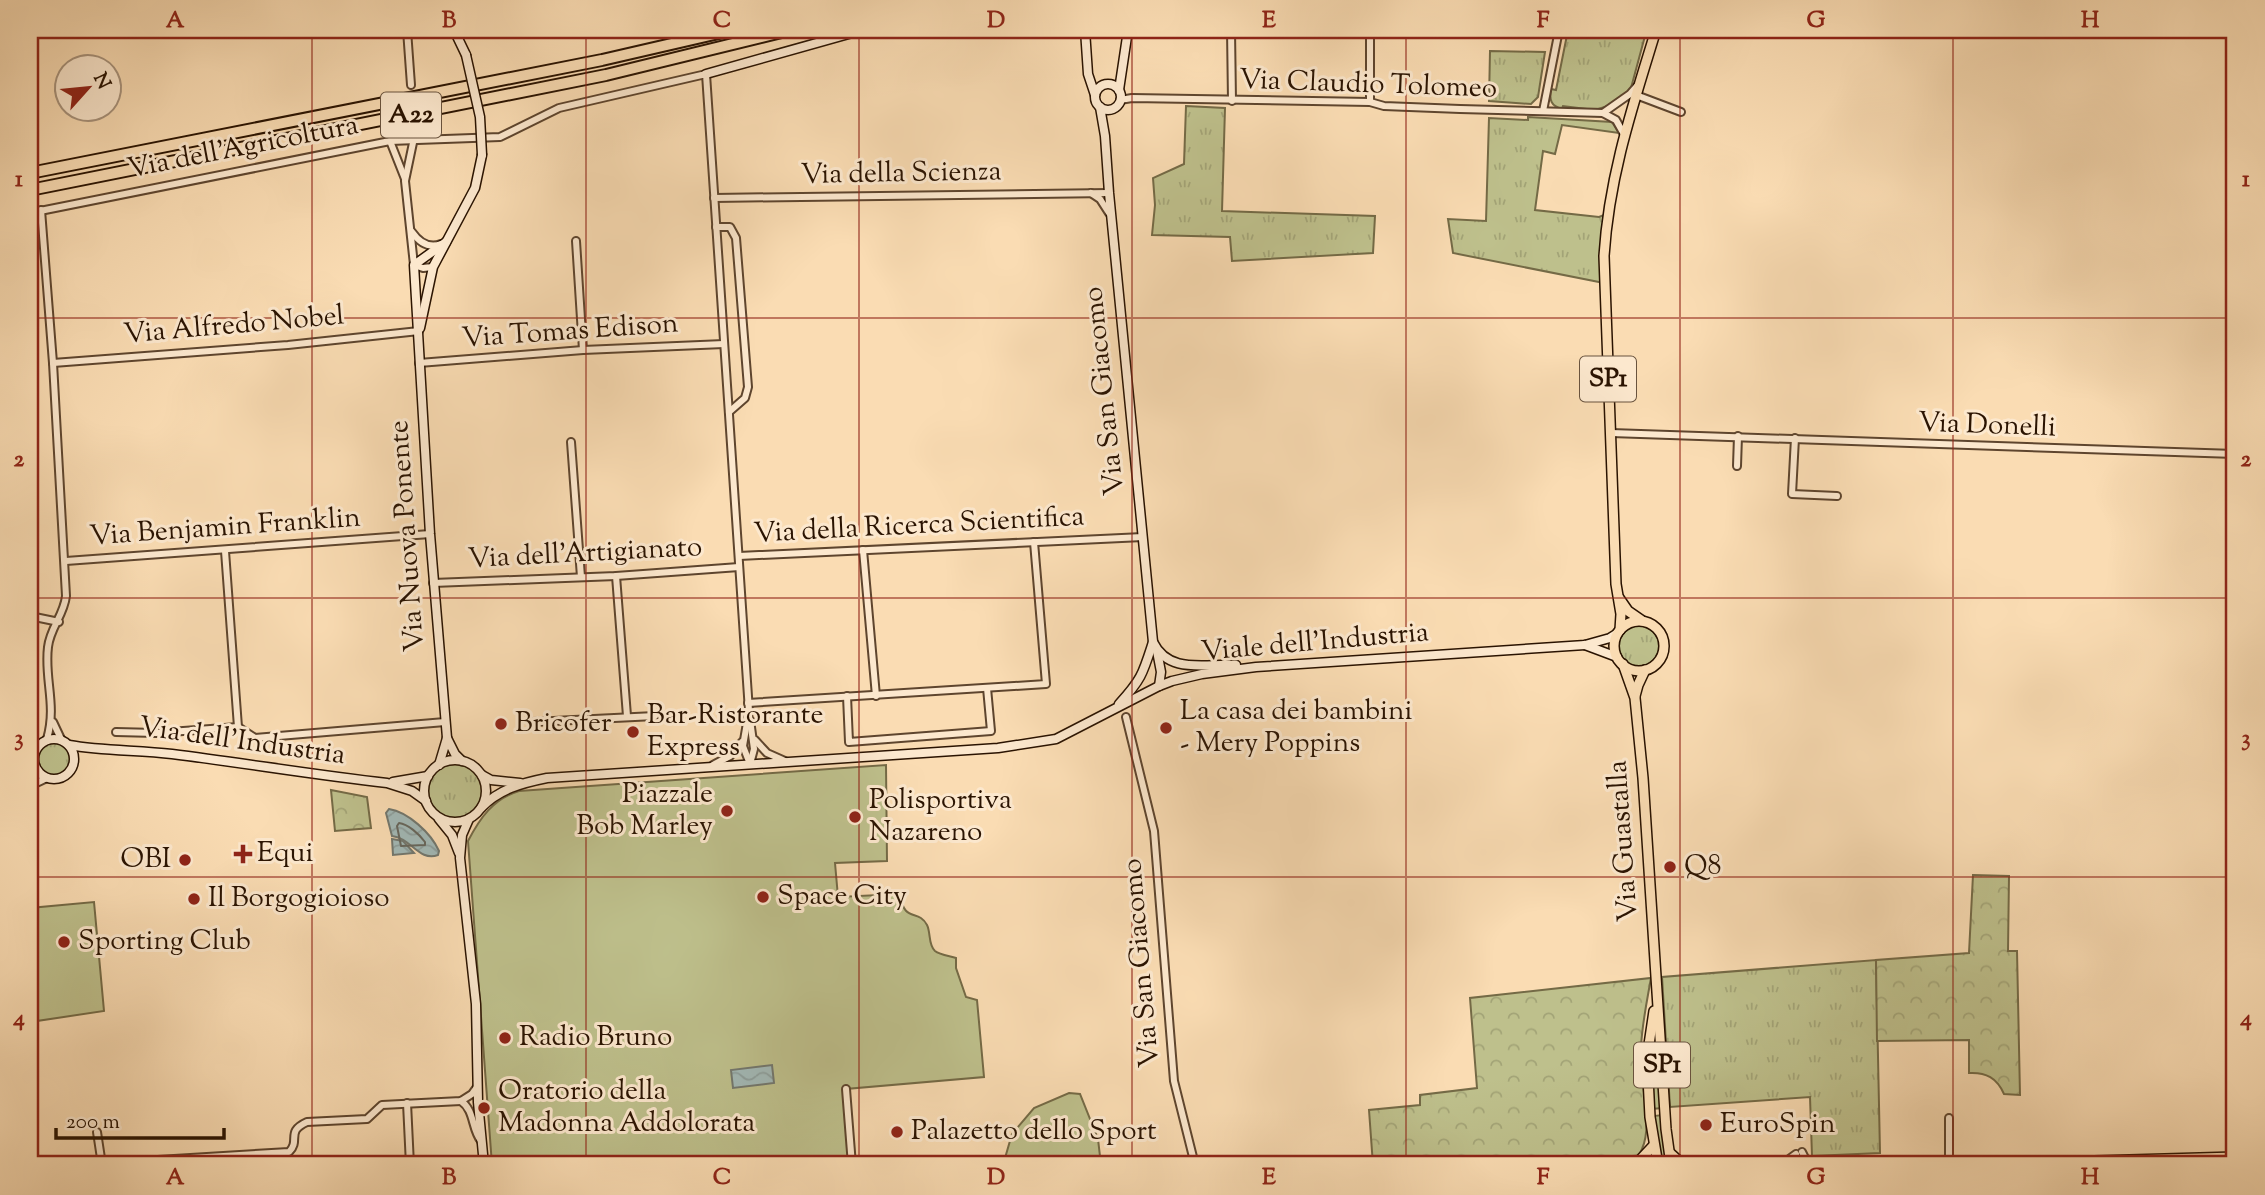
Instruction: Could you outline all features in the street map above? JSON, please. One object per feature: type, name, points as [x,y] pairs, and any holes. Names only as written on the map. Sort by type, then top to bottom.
[{"type":"highway","name":"A22","points":[[30,173],[603,60],[732,30]]},
{"type":"highway","name":"A22","points":[[30,190],[594,78],[790,30]]},
{"type":"main road","name":"SP1","points":[[1619,631],[1604,256],[1606,215],[1630,115],[1656,30]]},
{"type":"main road","points":[[1618,597],[1628,611],[1656,627],[1661,633],[1664,648],[1658,662],[1645,670],[1629,668],[1620,661],[1615,641],[1619,631],[1630,622],[1642,621]]},
{"type":"main road","name":"Via Guastalla","points":[[1620,661],[1635,698]]},
{"type":"main road","name":"Via Guastalla","points":[[1645,670],[1637,685],[1635,698],[1648,839],[1661,1056],[1671,1165]]},
{"type":"main road","name":"Via Guastalla","points":[[1657,982],[1647,1058],[1650,1112],[1658,1165]]},
{"type":"main road","points":[[1647,1058],[1661,1056]]},
{"type":"main road","points":[[1650,1112],[1665,1111]]},
{"type":"main road","points":[[1628,1165],[1639,1161],[1654,1145]]},
{"type":"main road","points":[[1668,1148],[1677,1161],[1705,1165]]},
{"type":"main road","points":[[1956,1165],[2235,1157]]},
{"type":"main road","points":[[2195,1165],[2235,1164]]},
{"type":"street","points":[[407,30],[411,85]]},
{"type":"street","name":"Via Nuova Ponente","points":[[419,331],[433,267],[475,187],[482,155],[480,117],[466,55],[454,30]]},
{"type":"street","points":[[750,764],[754,754],[753,738],[748,703],[706,74],[863,30]]},
{"type":"street","points":[[1085,30],[1088,67],[1095,100],[1106,110],[1113,109],[1120,94],[1128,30]]},
{"type":"street","points":[[1231,30],[1232,101]]},
{"type":"street","points":[[1370,30],[1370,102]]},
{"type":"street","points":[[1543,111],[1559,30]]},
{"type":"street","points":[[1088,67],[1097,81],[1107,84],[1120,94]]},
{"type":"street","name":"Via dell'Agricoltura","points":[[30,212],[390,141],[414,138],[500,137],[559,108],[706,74]]},
{"type":"street","points":[[1095,94],[1098,88],[1121,75]]},
{"type":"street","points":[[1625,136],[1619,124],[1606,115],[1630,94],[1640,81]]},
{"type":"street","name":"Via Claudio Tolomeo","points":[[1120,94],[1132,98],[1370,102],[1396,106],[1543,111],[1619,118],[1630,115]]},
{"type":"street","points":[[1636,95],[1681,113]]},
{"type":"street","name":"Via San Giacomo","points":[[1100,107],[1105,136],[1153,642],[1161,672],[1159,686]]},
{"type":"street","points":[[1612,107],[1621,108],[1630,115]]},
{"type":"street","name":"Via San Giacomo","points":[[1105,136],[1113,109]]},
{"type":"street","points":[[405,181],[414,138]]},
{"type":"street","points":[[390,141],[405,181]]},
{"type":"street","name":"Via Nuova Ponente","points":[[405,181],[412,232],[433,583],[445,722],[447,738],[455,754],[463,761]]},
{"type":"street","points":[[1089,193],[1100,199],[1111,216]]},
{"type":"street","name":"Via della Scienza","points":[[714,198],[1109,193]]},
{"type":"street","points":[[40,211],[66,561],[66,596],[59,622],[50,639],[48,653],[52,720],[47,739]]},
{"type":"street","points":[[716,227],[730,227],[736,238],[748,387],[745,398],[729,412]]},
{"type":"street","points":[[412,232],[425,244],[437,246],[446,242]]},
{"type":"street","points":[[576,241],[583,350]]},
{"type":"street","points":[[414,265],[446,242]]},
{"type":"street","points":[[414,265],[433,267]]},
{"type":"street","points":[[416,293],[427,290]]},
{"type":"street","name":"Via Alfredo Nobel","points":[[53,363],[288,345],[419,331]]},
{"type":"street","name":"Via Tomas Edison","points":[[419,363],[583,350],[724,344]]},
{"type":"street","name":"Via Donelli","points":[[1611,433],[2235,454]]},
{"type":"street","points":[[1737,466],[1738,436]]},
{"type":"street","points":[[1795,438],[1791,494],[1837,496]]},
{"type":"street","points":[[571,442],[581,577]]},
{"type":"street","name":"Via Benjamin Franklin","points":[[66,561],[430,534]]},
{"type":"street","name":"Via della Ricerca Scientifica","points":[[738,556],[1143,537]]},
{"type":"street","points":[[748,703],[1046,684],[1034,542]]},
{"type":"street","points":[[863,550],[876,696]]},
{"type":"street","points":[[225,551],[238,727]]},
{"type":"street","name":"Via dell'Artigianato","points":[[433,583],[616,576],[739,567]]},
{"type":"street","points":[[616,576],[627,716]]},
{"type":"street","points":[[30,616],[59,622]]},
{"type":"street","name":"Viale dell'Industria","points":[[481,808],[494,796],[520,783],[547,778],[1036,744],[1056,739],[1159,686],[1202,674],[1256,667],[1585,645],[1610,638],[1619,631]]},
{"type":"street","name":"Via San Giacomo","points":[[1115,709],[1142,677],[1153,642]]},
{"type":"street","name":"Viale dell'Industria","points":[[1585,645],[1620,661]]},
{"type":"street","points":[[1157,651],[1168,661],[1178,664],[1256,667]]},
{"type":"street","points":[[1148,663],[1149,675],[1159,686]]},
{"type":"street","points":[[847,696],[849,742],[991,731],[987,688]]},
{"type":"street","points":[[749,711],[743,740],[744,752],[750,764]]},
{"type":"street","points":[[533,722],[656,716]]},
{"type":"street","name":"Via San Giacomo","points":[[1126,717],[1154,831],[1174,1081],[1195,1165]]},
{"type":"street","points":[[39,745],[34,754],[30,784],[64,776],[73,767],[75,760],[69,745],[61,739],[52,720]]},
{"type":"street","points":[[116,732],[156,733],[238,727],[255,738],[445,722]]},
{"type":"street","name":"Via Nuova Ponente","points":[[439,765],[447,738]]},
{"type":"street","points":[[753,738],[768,753],[786,761]]},
{"type":"street","points":[[30,749],[47,739],[61,739]]},
{"type":"street","points":[[704,767],[724,760],[743,740]]},
{"type":"street","name":"Via dell'Industria","points":[[69,745],[90,749],[139,750],[387,783],[412,791],[426,801]]},
{"type":"street","points":[[75,760],[90,749]]},
{"type":"street","points":[[460,858],[452,835],[426,801],[424,788],[428,776],[439,765],[450,761],[463,761],[480,774],[486,791],[481,808],[469,819],[462,835],[460,858],[476,1004],[478,1102],[484,1165]]},
{"type":"street","points":[[33,764],[47,778]]},
{"type":"street","name":"Viale dell'Industria","points":[[480,774],[491,780],[520,783]]},
{"type":"street","name":"Via dell'Industria","points":[[387,783],[428,776]]},
{"type":"street","points":[[438,817],[453,822],[469,819]]},
{"type":"street","points":[[141,1161],[289,1152],[294,1144],[293,1132],[307,1122],[367,1119],[382,1105],[461,1101],[472,1094],[478,1085]]},
{"type":"street","points":[[846,1089],[852,1165]]},
{"type":"street","points":[[461,1101],[469,1107],[475,1134],[482,1143]]},
{"type":"street","points":[[407,1103],[410,1165]]},
{"type":"street","points":[[1949,1118],[1949,1165]]},
{"type":"street","points":[[97,1132],[102,1165]]},
{"type":"street","points":[[1781,1165],[1801,1155],[1816,1165]]},
{"type":"green space","points":[[1568,30],[1603,30],[1603,35],[1645,36],[1631,88],[1624,96],[1611,105],[1595,110],[1563,106],[1562,109],[1553,104],[1551,89],[1556,90]]},
{"type":"green space","points":[[1490,51],[1545,52],[1538,97],[1531,104],[1489,101]]},
{"type":"green space","points":[[1186,106],[1225,108],[1222,211],[1375,216],[1373,253],[1232,261],[1230,237],[1152,235],[1155,205],[1153,178],[1184,164]]},
{"type":"green space","points":[[1528,117],[1612,122],[1619,133],[1562,125],[1555,154],[1543,151],[1535,210],[1599,217],[1604,215],[1604,283],[1453,253],[1448,219],[1486,221],[1489,118],[1528,120]]},
{"type":"green space","points":[[1639,626],[1647,627],[1653,632],[1658,638],[1658,654],[1653,660],[1647,665],[1639,666],[1631,665],[1625,660],[1620,654],[1619,646],[1620,638],[1625,632],[1631,627]]},
{"type":"green space","points":[[54,741],[66,746],[71,758],[66,770],[54,775],[42,770],[37,758],[42,746]]},
{"type":"green space","points":[[455,764],[474,772],[482,791],[474,810],[455,818],[436,810],[428,791],[436,772]]},
{"type":"green space","points":[[886,765],[887,861],[835,863],[838,897],[900,894],[908,913],[920,917],[927,925],[931,946],[935,951],[956,958],[956,968],[966,997],[977,1000],[984,1077],[846,1089],[851,1165],[492,1165],[468,841],[488,810],[519,791]]},
{"type":"green space","points":[[331,790],[367,797],[371,828],[335,831]]},
{"type":"green space","points":[[1973,875],[2009,876],[2008,951],[2017,951],[2020,1095],[2004,1094],[1990,1077],[1969,1073],[1969,1040],[1877,1041],[1876,960],[1969,953]]},
{"type":"green space","name":"Sporting Club","points":[[94,902],[104,1011],[30,1022],[30,908]]},
{"type":"green space","points":[[1876,960],[1880,1153],[1812,1156],[1810,1097],[1670,1107],[1662,977]]},
{"type":"green space","points":[[1651,978],[1641,1047],[1645,1138],[1640,1153],[1633,1160],[1610,1165],[1373,1165],[1369,1110],[1420,1105],[1420,1095],[1477,1088],[1470,998]]},
{"type":"green space","points":[[1658,1058],[1662,1108],[1652,1109],[1650,1059]]},
{"type":"green space","points":[[1069,1093],[1080,1094],[1098,1139],[1101,1165],[1003,1165],[1012,1134],[1034,1108]]},
{"type":"green space","points":[[1662,1115],[1667,1160],[1662,1161],[1654,1116]]},
{"type":"water","points":[[389,809],[404,814],[418,824],[435,844],[438,855],[420,853],[405,841],[392,836],[386,813]]},
{"type":"water","points":[[392,839],[403,841],[414,853],[393,855]]},
{"type":"water","points":[[772,1065],[774,1083],[733,1088],[731,1070]]},
{"type":"place","name":"Bricofer","points":[[501,724]]},
{"type":"place","name":"La casa dei bambini - Mery Poppins","points":[[1166,728]]},
{"type":"place","name":"Bar-Ristorante Express","points":[[633,732]]},
{"type":"place","name":"Piazzale Bob Marley","points":[[727,811]]},
{"type":"place","name":"Polisportiva Nazareno","points":[[855,817]]},
{"type":"place","name":"Equi","points":[[243,854]]},
{"type":"place","name":"OBI","points":[[185,860]]},
{"type":"place","name":"Q8","points":[[1670,867]]},
{"type":"place","name":"Space City","points":[[763,897]]},
{"type":"place","name":"Il Borgogioioso","points":[[194,899]]},
{"type":"place","name":"Sporting Club","points":[[64,942]]},
{"type":"place","name":"Radio Bruno","points":[[505,1038]]},
{"type":"place","name":"Oratorio della Madonna Addolorata","points":[[484,1108]]},
{"type":"place","name":"EuroSpin","points":[[1706,1125]]},
{"type":"place","name":"Palazetto dello Sport","points":[[897,1132]]}]
